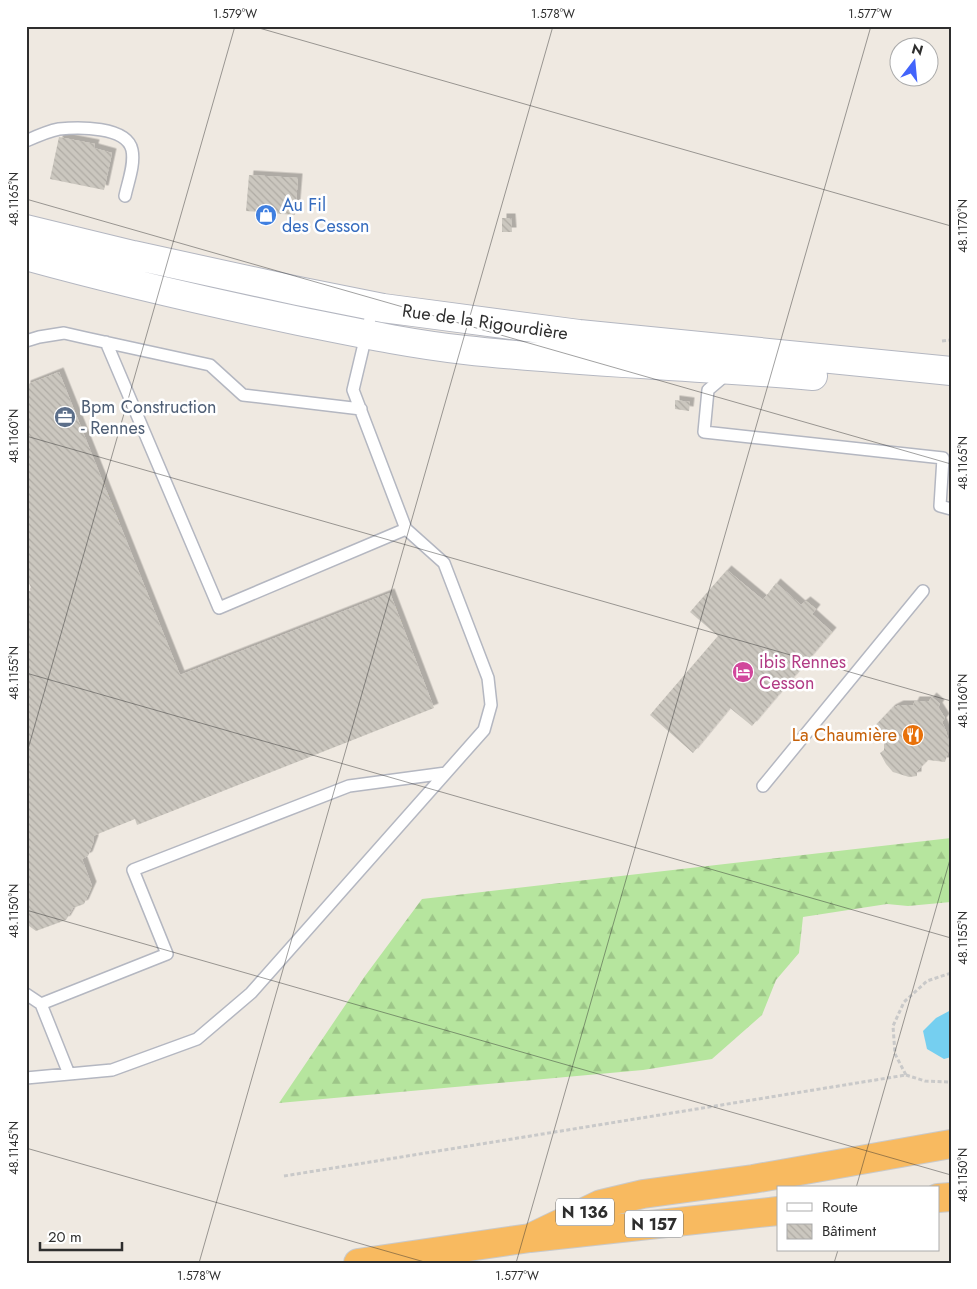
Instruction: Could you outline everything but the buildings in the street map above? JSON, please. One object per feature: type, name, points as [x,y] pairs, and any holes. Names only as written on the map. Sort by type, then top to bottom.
[{"type":"highway","name":"N 136","points":[[358,1263],[530,1238],[601,1204],[643,1194],[753,1179],[951,1144]]},
{"type":"highway","name":"N 157","points":[[530,1238],[777,1211]]},
{"type":"street","name":"Rue de la Rigourdière","points":[[26,229],[133,255],[373,306],[579,334],[951,370]]},
{"type":"street","name":"Rue de la Rigourdière","points":[[26,256],[123,282],[218,304],[366,334],[464,350],[573,360],[698,380],[731,370],[951,388]]},
{"type":"lane","points":[[26,140],[58,130],[86,128],[121,136],[130,143],[132,150],[132,160],[124,196]]},
{"type":"lane","points":[[26,1078],[112,1070],[197,1039],[251,993],[484,730],[491,705],[488,678],[444,563],[406,529],[353,390],[373,306]]},
{"type":"lane","points":[[26,341],[64,333],[210,365],[243,395],[361,409]]},
{"type":"lane","points":[[106,342],[219,608],[406,529]]},
{"type":"lane","points":[[698,380],[704,432],[943,458],[940,506],[951,509]]},
{"type":"lane","points":[[763,786],[923,591]]},
{"type":"lane","points":[[41,1004],[167,954],[133,870],[349,786],[446,773]]},
{"type":"lane","points":[[26,994],[41,1004],[69,1074]]},
{"type":"path","points":[[906,1075],[895,1054],[893,1026],[904,1002],[921,986],[927,981],[951,973]]},
{"type":"path","points":[[284,1176],[906,1075],[925,1081],[951,1082]]},
{"type":"green space","points":[[951,838],[951,902],[908,906],[887,904],[803,917],[799,953],[776,980],[762,1015],[712,1059],[643,1070],[279,1103],[365,976],[422,899]]},
{"type":"water","points":[[951,1010],[951,1057],[944,1059],[927,1049],[923,1031],[936,1018]]},
{"type":"place","name":"Au Fil des Cesson","points":[[266,215]]},
{"type":"place","name":"Bpm Construction - Rennes","points":[[65,417]]},
{"type":"place","name":"ibis Rennes Cesson","points":[[743,672]]},
{"type":"place","name":"La Chaumière","points":[[913,735]]}]
